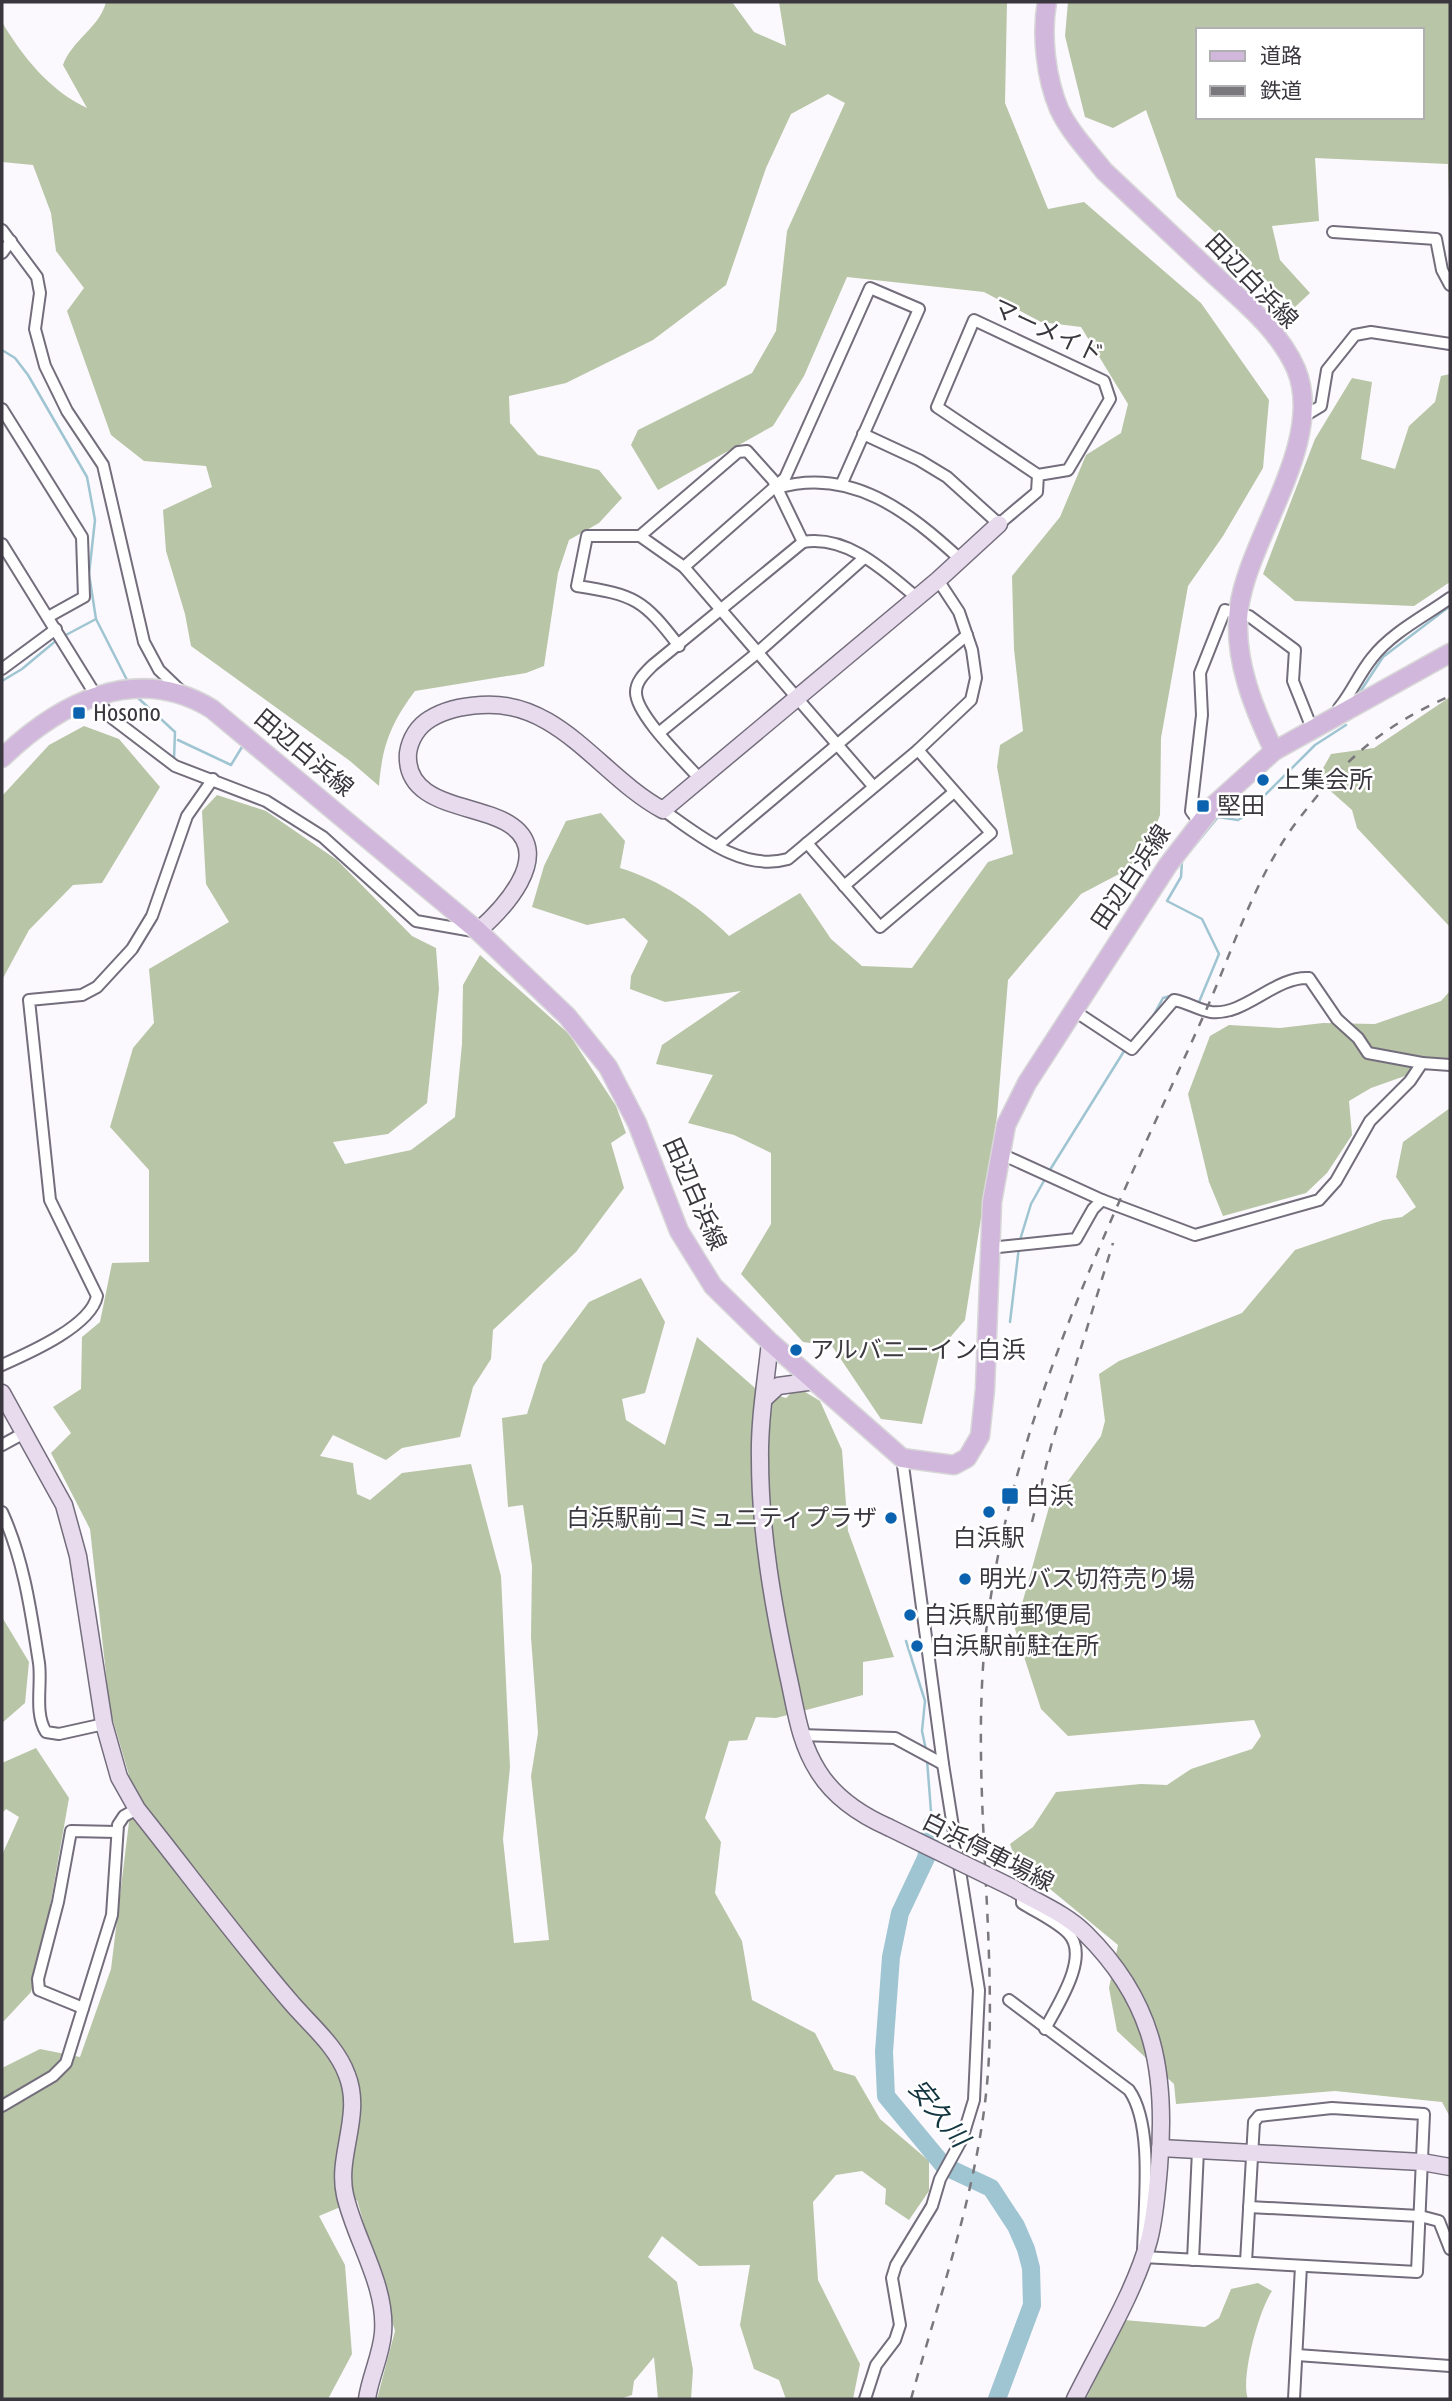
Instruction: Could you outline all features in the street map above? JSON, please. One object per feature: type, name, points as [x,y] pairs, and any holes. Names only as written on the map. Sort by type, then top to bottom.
[{"type":"main road","name":"田辺白浜線","points":[[1047,2],[1046,57],[1060,110],[1104,171],[1275,334],[1297,372],[1302,397],[1294,453],[1244,582],[1239,611],[1239,647],[1247,686],[1274,751]]},
{"type":"main road","name":"田辺白浜線","points":[[2,758],[49,717],[94,695],[127,690],[160,690],[185,695],[212,709],[478,931],[567,1016],[608,1067],[636,1123],[679,1231],[713,1286],[770,1342],[902,1458],[954,1465],[967,1458],[980,1436],[985,1389],[989,1248],[999,1153],[1006,1125],[1027,1083],[1199,822],[1274,751],[1450,653]]},
{"type":"street","points":[[2,229],[37,277],[40,303],[35,329],[45,366],[67,411],[98,456],[107,478],[144,642],[159,670],[185,695]]},
{"type":"street","points":[[1333,232],[1436,239],[1442,270],[1450,285]]},
{"type":"street","points":[[2,253],[11,241]]},
{"type":"street","points":[[684,567],[777,488],[785,478],[870,288],[919,309],[842,482]]},
{"type":"street","name":"マーメイド","points":[[974,320],[1104,381],[1110,399],[1068,470],[1038,475],[937,407],[974,320]]},
{"type":"street","points":[[1301,418],[1321,406],[1327,370],[1355,335],[1371,332],[1450,344]]},
{"type":"street","points":[[2,409],[82,537],[84,597],[48,617]]},
{"type":"street","points":[[863,434],[919,460],[947,477],[999,524]]},
{"type":"street","points":[[640,536],[738,452],[747,451],[777,488],[803,541]]},
{"type":"street","points":[[663,810],[961,560],[1037,492],[1038,475]]},
{"type":"street","points":[[777,488],[810,482],[842,482],[919,522],[961,560]]},
{"type":"street","points":[[679,646],[645,606],[624,593],[577,586],[587,536],[640,536],[684,567],[873,786]]},
{"type":"street","points":[[700,779],[639,707],[635,691],[641,677],[803,541],[833,542],[864,558],[916,597]]},
{"type":"street","points":[[2,544],[108,715],[165,759],[266,801],[323,836],[416,921],[478,931],[518,888],[528,858],[513,826],[439,799],[425,791],[412,776],[408,751],[412,737],[424,723],[441,712],[463,706],[510,706],[532,711],[551,721],[621,784],[717,846],[748,861],[772,864],[788,859],[918,750],[971,700],[976,678],[967,635],[959,612],[938,580]]},
{"type":"street","points":[[660,732],[757,653],[864,558]]},
{"type":"street","points":[[1340,716],[1339,708],[1353,691],[1372,658],[1387,643],[1450,598]]},
{"type":"street","points":[[1199,822],[1191,811],[1202,715],[1200,673],[1225,610],[1239,611],[1295,650],[1293,681],[1313,731]]},
{"type":"street","points":[[2,669],[57,630]]},
{"type":"street","points":[[717,846],[967,635]]},
{"type":"street","points":[[807,843],[880,927],[991,833],[918,750]]},
{"type":"street","points":[[2,1365],[34,1350],[84,1318],[94,1308],[97,1296],[50,1200],[29,1000],[82,995],[97,987],[132,949],[152,916],[187,816],[213,779]]},
{"type":"street","points":[[844,886],[954,792]]},
{"type":"street","points":[[1073,1010],[1132,1049],[1174,1000],[1213,1013],[1238,1006],[1294,979],[1309,978],[1337,1019],[1358,1038],[1368,1053],[1450,1065]]},
{"type":"street","points":[[999,1153],[1102,1200],[1195,1235],[1319,1200],[1336,1181],[1370,1121],[1410,1081],[1422,1063]]},
{"type":"street","points":[[989,1248],[1076,1239],[1093,1209],[1102,1200]]},
{"type":"street","name":"白浜停車場線","points":[[770,1342],[760,1460],[768,1562],[800,1735],[819,1773],[856,1810],[1018,1891],[1083,1931],[1134,2000],[1160,2067],[1163,2098],[1160,2148],[1153,2216],[1143,2258],[1075,2399]]},
{"type":"street","points":[[764,1399],[778,1386],[816,1381]]},
{"type":"street","points":[[2,1392],[64,1505],[78,1556],[104,1724],[119,1777],[137,1809],[289,2000],[331,2048],[347,2073],[352,2090],[352,2122],[344,2171],[345,2194],[377,2286],[383,2331],[367,2399]]},
{"type":"street","points":[[2,1445],[24,1433]]},
{"type":"street","points":[[864,2399],[876,2365],[895,2340],[900,2325],[892,2278],[895,2265],[924,2221],[945,2169],[962,2138],[974,2100],[979,1990],[973,1967],[943,1764],[902,1458]]},
{"type":"street","points":[[2,1512],[13,1536],[26,1591],[39,1666],[41,1723],[46,1732],[59,1734],[104,1724]]},
{"type":"street","points":[[800,1735],[895,1738],[943,1764]]},
{"type":"street","points":[[2,2106],[61,2070],[112,1915],[117,1832],[124,1816],[137,1809]]},
{"type":"street","points":[[83,2008],[39,1990],[38,1979],[58,1902],[71,1831],[117,1832]]},
{"type":"street","points":[[1018,1891],[1022,1903],[1068,1933],[1075,1943],[1076,1959],[1068,1985],[1045,2029]]},
{"type":"street","points":[[1009,2000],[1129,2090],[1139,2106],[1144,2157],[1143,2258],[1417,2272],[1424,2114],[1332,2108],[1259,2116],[1254,2122],[1246,2262]]},
{"type":"street","points":[[1160,2148],[1422,2162],[1450,2167]]},
{"type":"street","points":[[1192,2260],[1198,2150]]},
{"type":"street","points":[[1249,2207],[1420,2217],[1439,2221],[1450,2249]]},
{"type":"street","points":[[1294,2399],[1301,2266]]},
{"type":"street","points":[[1297,2355],[1450,2366]]},
{"type":"green space","points":[[106,2],[732,2],[754,32],[786,46],[779,2],[1007,2],[1005,103],[1048,209],[1084,202],[1201,303],[1269,400],[1263,468],[1223,536],[1188,586],[1161,738],[1160,815],[1142,862],[1081,894],[1008,980],[997,1116],[965,1320],[941,1348],[922,1424],[881,1419],[832,1346],[803,1342],[741,1274],[771,1224],[771,1153],[734,1135],[688,1123],[713,1075],[656,1064],[662,1045],[741,991],[665,1002],[630,989],[631,976],[648,941],[624,918],[587,925],[532,907],[544,866],[566,821],[601,813],[625,841],[620,868],[649,879],[678,895],[729,936],[800,893],[831,939],[862,966],[912,968],[988,862],[1013,854],[997,767],[1000,745],[1023,731],[1014,649],[1012,576],[1060,517],[1086,455],[1121,433],[1128,404],[1081,327],[1041,322],[984,292],[847,277],[804,376],[773,426],[658,490],[631,445],[638,430],[752,373],[776,331],[787,231],[845,103],[828,94],[791,114],[766,168],[726,285],[653,340],[566,383],[509,396],[510,423],[538,455],[599,470],[622,498],[599,523],[569,540],[558,573],[544,666],[526,673],[415,691],[389,736],[379,786],[350,761],[191,646],[185,614],[166,551],[163,510],[212,487],[206,466],[144,461],[111,435],[67,311],[84,288],[56,251],[51,213],[33,165],[2,162],[2,22],[38,71],[61,92],[87,108],[63,65],[73,48],[98,19]]},
{"type":"green space","points":[[1068,2],[1450,2],[1450,232],[1448,164],[1315,158],[1319,221],[1272,226],[1280,260],[1310,293],[1295,307],[1177,197],[1146,110],[1113,128],[1085,117],[1065,36]]},
{"type":"green space","points":[[1450,374],[1450,582],[1414,606],[1295,601],[1263,574],[1315,439],[1352,378],[1372,382],[1361,459],[1395,469],[1409,426],[1435,402],[1441,376]]},
{"type":"green space","points":[[1450,697],[1450,927],[1357,828],[1352,810],[1317,779],[1331,754],[1374,748]]},
{"type":"green space","points":[[84,726],[119,739],[160,787],[102,883],[73,885],[29,930],[2,980],[2,796],[49,745]]},
{"type":"green space","points":[[217,795],[266,811],[337,860],[412,936],[436,948],[439,989],[427,1103],[388,1134],[333,1142],[345,1164],[411,1150],[455,1117],[462,1044],[463,985],[480,955],[569,1034],[616,1106],[626,1133],[611,1143],[624,1188],[576,1252],[493,1330],[491,1359],[473,1387],[460,1437],[402,1448],[386,1460],[333,1435],[320,1456],[353,1463],[357,1494],[370,1500],[402,1473],[471,1464],[501,1576],[510,1767],[503,1839],[514,1943],[549,1940],[531,1776],[538,1733],[531,1637],[532,1566],[523,1505],[508,1507],[502,1418],[527,1414],[543,1364],[589,1302],[641,1278],[665,1322],[645,1393],[622,1399],[626,1420],[665,1445],[697,1337],[755,1388],[786,1398],[797,1387],[820,1401],[842,1450],[848,1531],[894,1657],[863,1662],[863,1695],[776,1718],[756,1717],[747,1740],[729,1741],[705,1818],[721,1842],[715,1893],[742,1941],[752,2000],[815,2033],[834,2070],[855,2076],[880,2119],[929,2161],[929,2191],[909,2220],[885,2204],[886,2189],[862,2171],[836,2175],[813,2202],[818,2280],[860,2364],[853,2399],[786,2399],[779,2380],[754,2369],[740,2325],[750,2265],[699,2266],[662,2236],[648,2257],[677,2282],[693,2370],[691,2399],[658,2399],[654,2357],[634,2381],[632,2395],[620,2399],[377,2399],[395,2331],[357,2200],[319,2216],[345,2265],[352,2354],[328,2399],[2,2399],[2,2068],[40,2049],[80,2057],[111,1969],[133,1789],[110,1710],[90,1529],[51,1453],[71,1433],[53,1407],[81,1389],[82,1337],[100,1322],[112,1263],[149,1262],[149,1170],[110,1127],[133,1048],[154,1023],[149,969],[229,922],[206,884],[202,811]]},
{"type":"green space","points":[[1450,991],[1450,1060],[1371,1088],[1349,1101],[1352,1135],[1327,1173],[1306,1193],[1223,1216],[1209,1182],[1188,1094],[1210,1036],[1229,1025],[1280,1028],[1323,1023],[1375,1024],[1441,1001]]},
{"type":"green space","points":[[1450,1108],[1450,2117],[1442,2102],[1335,2091],[1176,2104],[1174,2084],[1117,2031],[1109,1988],[1118,1945],[1016,1861],[1010,1844],[1033,1827],[1056,1792],[1141,1784],[1167,1785],[1191,1769],[1252,1749],[1261,1736],[1254,1720],[1068,1736],[1041,1709],[1015,1629],[1049,1507],[1101,1436],[1105,1421],[1099,1374],[1119,1361],[1242,1313],[1295,1250],[1383,1220],[1402,1217],[1416,1207],[1396,1177],[1403,1142]]},
{"type":"green space","points":[[2,1617],[29,1662],[25,1703],[2,1723]]},
{"type":"green space","points":[[36,1748],[69,1798],[45,1935],[31,1992],[2,2023],[2,1855],[19,1817],[6,1809],[2,1813],[2,1763]]},
{"type":"green space","points":[[1258,2283],[1272,2291],[1252,2345],[1246,2389],[1248,2399],[1086,2399],[1124,2320],[1205,2327],[1219,2318],[1231,2289]]},
{"type":"waterway","points":[[2,350],[15,358],[28,375],[87,477],[95,520],[89,574],[96,619],[64,636]]},
{"type":"waterway","points":[[1358,695],[1383,657],[1450,606]]},
{"type":"waterway","points":[[96,619],[128,682]]},
{"type":"waterway","points":[[2,681],[22,669],[58,639]]},
{"type":"waterway","points":[[137,697],[175,732],[174,759]]},
{"type":"waterway","points":[[1195,1003],[1199,1002],[1219,954],[1202,919],[1167,901],[1181,877],[1182,861],[1218,817],[1238,820],[1243,817],[1315,745],[1346,725]]},
{"type":"waterway","points":[[178,740],[231,765],[242,747],[246,748]]},
{"type":"waterway","points":[[1130,1043],[1152,1018],[1163,998],[1173,995]]},
{"type":"waterway","points":[[1048,1173],[1126,1048]]},
{"type":"waterway","points":[[1020,1240],[1031,1204],[1045,1179]]},
{"type":"waterway","points":[[1010,1322],[1019,1247]]},
{"type":"waterway","points":[[906,1641],[925,1701],[922,1731],[926,1750]]},
{"type":"waterway","points":[[927,1760],[932,1824]]},
{"type":"waterway","name":"安久川","points":[[932,1824],[926,1858],[900,1913],[891,1957],[884,2052],[886,2096],[944,2166],[991,2188],[1016,2226],[1026,2249],[1031,2268],[1032,2305],[997,2399]]},
{"type":"railway","points":[[911,2399],[960,2229],[979,2142],[985,2099],[990,2000],[981,1775],[983,1664],[989,1609],[1003,1532],[1023,1456],[1075,1306],[1267,869],[1295,824],[1346,765],[1382,734],[1424,708],[1450,696]]},
{"type":"railway","points":[[1032,1522],[1051,1446],[1113,1243]]},
{"type":"place","name":"Hosono","points":[[79,713]]},
{"type":"place","name":"上集会所","points":[[1263,780]]},
{"type":"place","name":"堅田","points":[[1203,806]]},
{"type":"place","name":"アルバニーイン白浜","points":[[796,1350]]},
{"type":"place","name":"白浜","points":[[1010,1496]]},
{"type":"place","name":"白浜駅","points":[[989,1512]]},
{"type":"place","name":"白浜駅前コミュニティプラザ","points":[[891,1518]]},
{"type":"place","name":"明光バス切符売り場","points":[[965,1579]]},
{"type":"place","name":"白浜駅前郵便局","points":[[910,1615]]},
{"type":"place","name":"白浜駅前駐在所","points":[[917,1646]]}]
